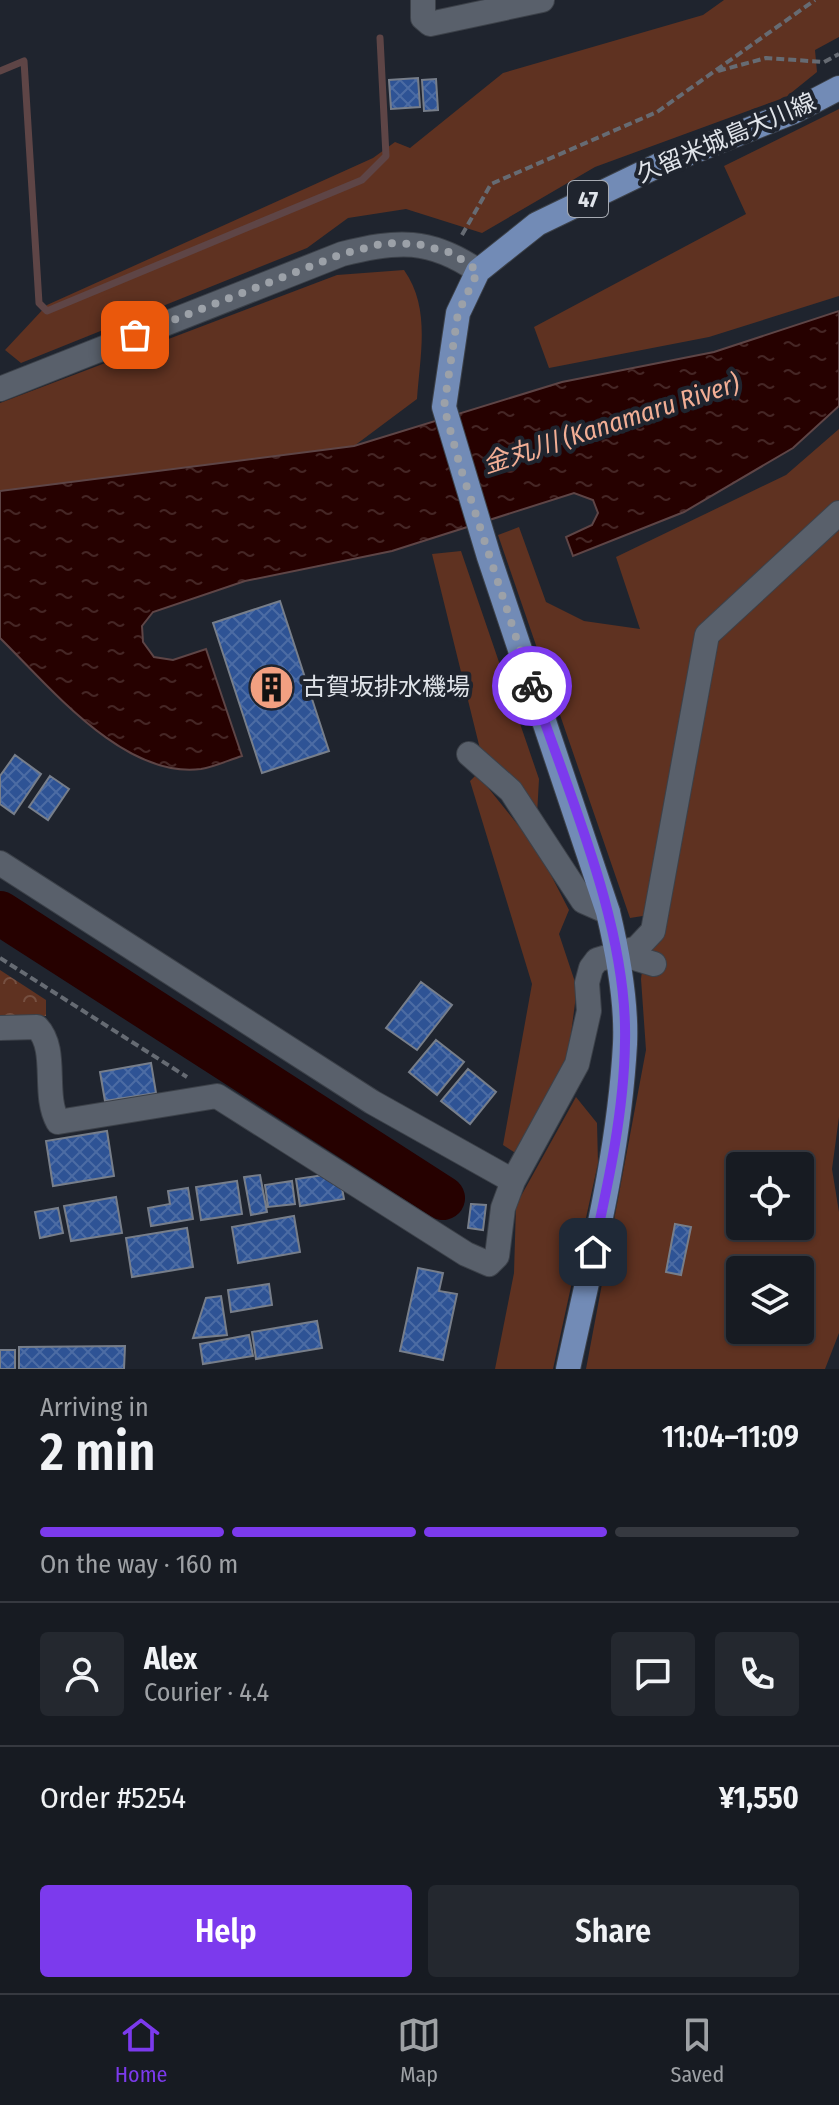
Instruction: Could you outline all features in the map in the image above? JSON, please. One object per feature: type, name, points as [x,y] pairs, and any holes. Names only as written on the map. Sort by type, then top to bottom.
[{"type":"main road","name":"久留米城島大川線","points":[[568,1369],[612,1164],[625,1042],[618,953],[608,912],[489,557],[444,407],[458,313],[478,271],[537,224],[657,166],[793,112],[839,88]]},
{"type":"street","points":[[423,0],[423,18],[430,24],[542,0]]},
{"type":"street","points":[[0,389],[342,254],[385,243],[418,244],[452,253],[478,271]]},
{"type":"street","points":[[0,1028],[37,1027],[46,1036],[50,1109],[58,1122],[217,1096],[466,1254],[489,1264],[497,1256],[503,1208],[513,1181],[577,1064],[589,1011],[587,983],[591,968],[597,960],[637,948],[653,931],[707,635],[839,513]]},
{"type":"street","points":[[469,754],[511,791],[583,901],[608,912]]},
{"type":"street","points":[[0,863],[372,1102],[513,1181]]},
{"type":"street","points":[[618,953],[654,964]]},
{"type":"path","points":[[452,253],[491,184],[657,112],[815,0]]},
{"type":"path","points":[[712,73],[766,58],[824,62],[839,54]]},
{"type":"path","points":[[0,958],[217,1096]]},
{"type":"green space","points":[[724,0],[839,0],[839,37],[815,50],[817,72],[786,97],[595,167],[482,233],[406,209],[348,218],[307,248],[21,363],[5,350],[47,305],[373,158],[395,142],[410,148],[503,73],[703,15]]},
{"type":"green space","points":[[839,109],[839,296],[709,337],[549,368],[534,327],[746,214],[724,166]]},
{"type":"green space","points":[[404,270],[418,300],[421,316],[417,399],[354,446],[0,491],[0,403],[337,275]]},
{"type":"green space","points":[[839,429],[839,1117],[832,1169],[839,1212],[839,1333],[825,1369],[586,1369],[646,1050],[641,979],[649,915],[630,918],[498,535],[519,527],[546,602],[584,621],[640,629],[616,557],[786,475]]},
{"type":"green space","points":[[461,551],[539,779],[537,815],[480,749],[432,554]]},
{"type":"green space","points":[[477,774],[538,850],[569,910],[559,934],[577,988],[568,1057],[517,1154],[503,1145],[532,984],[470,781]]},
{"type":"green space","points":[[0,970],[46,1000],[46,1016],[0,1016]]},
{"type":"green space","points":[[576,1097],[597,1123],[598,1163],[553,1369],[495,1369],[514,1273],[516,1205]]},
{"type":"water","name":"金丸川 (Kanamaru River)","points":[[839,311],[839,406],[793,448],[684,512],[573,556],[566,537],[592,525],[598,513],[593,500],[574,493],[392,551],[245,581],[153,612],[142,626],[143,642],[154,657],[173,660],[206,649],[242,756],[201,769],[172,768],[144,760],[90,726],[0,638],[0,491],[354,446],[562,382],[714,352]]},
{"type":"building","points":[[418,78],[420,107],[391,109],[389,80]]},
{"type":"building","points":[[436,79],[438,110],[424,111],[422,80]]},
{"type":"building","name":"古賀坂排水機場","points":[[280,601],[329,751],[262,773],[213,623]]},
{"type":"building","points":[[15,755],[41,774],[14,814],[0,804],[0,776]]},
{"type":"building","points":[[50,776],[69,789],[48,820],[29,807]]},
{"type":"building","points":[[421,982],[452,1005],[417,1050],[386,1028]]},
{"type":"building","points":[[436,1040],[464,1062],[437,1095],[409,1072]]},
{"type":"building","points":[[151,1063],[156,1093],[105,1101],[100,1072]]},
{"type":"building","points":[[468,1069],[496,1092],[470,1124],[441,1101]]},
{"type":"building","points":[[107,1131],[114,1176],[53,1186],[46,1141]]},
{"type":"building","points":[[260,1175],[267,1212],[251,1215],[244,1177]]},
{"type":"building","points":[[324,1175],[342,1188],[344,1199],[300,1206],[296,1179]]},
{"type":"building","points":[[237,1181],[242,1214],[201,1220],[196,1187]]},
{"type":"building","points":[[292,1181],[295,1204],[268,1207],[265,1185]]},
{"type":"building","points":[[188,1188],[193,1219],[151,1226],[148,1208],[170,1204],[168,1191]]},
{"type":"building","points":[[116,1197],[122,1233],[71,1241],[64,1206]]},
{"type":"building","points":[[471,1204],[486,1205],[483,1230],[468,1228]]},
{"type":"building","points":[[58,1208],[63,1233],[40,1238],[35,1212]]},
{"type":"building","points":[[294,1216],[300,1252],[238,1263],[232,1227]]},
{"type":"building","points":[[675,1224],[691,1227],[681,1275],[666,1272]]},
{"type":"building","points":[[187,1228],[193,1267],[132,1277],[126,1238]]},
{"type":"building","points":[[418,1268],[443,1273],[439,1291],[457,1294],[443,1360],[400,1351]]},
{"type":"building","points":[[269,1284],[272,1305],[231,1312],[228,1290]]},
{"type":"building","points":[[221,1296],[227,1335],[193,1338],[206,1298]]},
{"type":"building","points":[[317,1321],[322,1348],[256,1359],[252,1332]]},
{"type":"building","points":[[249,1335],[253,1356],[203,1364],[200,1344]]},
{"type":"building","points":[[125,1346],[124,1369],[19,1369],[19,1347]]},
{"type":"building","points":[[0,1350],[15,1350],[15,1369],[0,1369]]},
{"type":"waterway","points":[[0,71],[24,61],[39,303],[47,311],[362,180],[386,156],[380,38]]},
{"type":"waterway","points":[[0,913],[443,1198]]},
{"type":"way so far","points":[[135,335],[342,254],[385,243],[418,244],[452,253],[478,271],[458,313],[448,363],[444,407],[460,466],[532,686]]},
{"type":"place","name":"古賀坂排水機場","points":[[271,687]]},
{"type":"route","points":[[532,686],[608,912],[618,953],[625,1042],[612,1164],[593,1252]]}]
